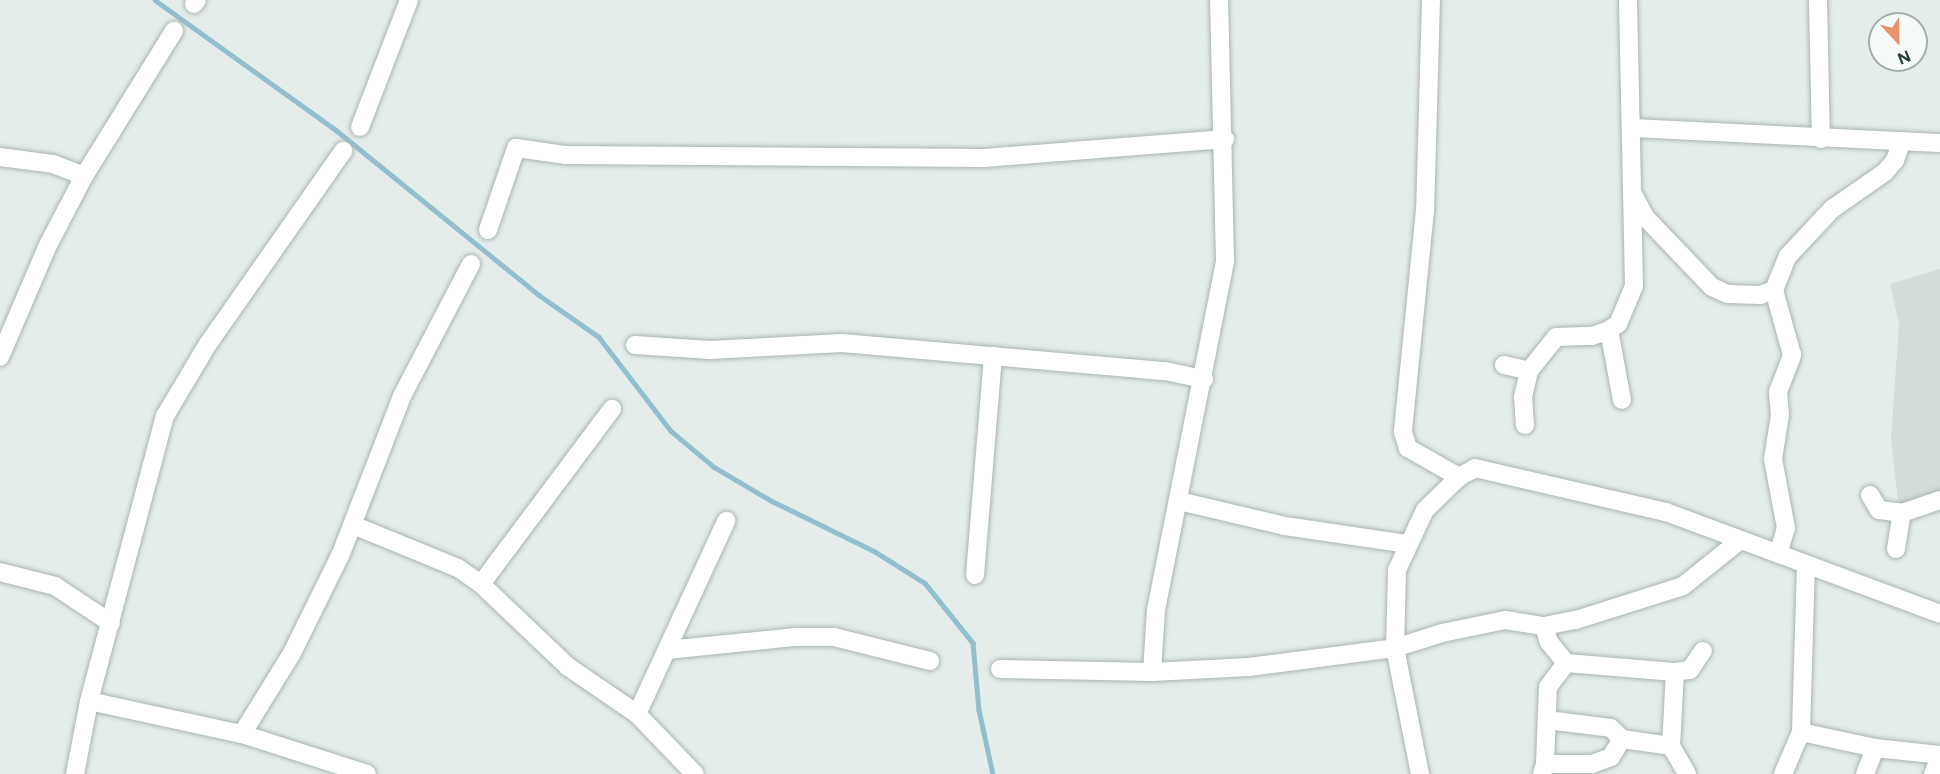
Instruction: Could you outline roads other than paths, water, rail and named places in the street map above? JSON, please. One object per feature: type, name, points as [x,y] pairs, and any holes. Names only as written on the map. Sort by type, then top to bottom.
[{"type":"street","points":[[360,126],[410,0]]},
{"type":"street","points":[[1152,672],[1156,610],[1204,379],[1225,261],[1225,139],[1219,0]]},
{"type":"street","points":[[1431,0],[1425,210],[1403,432],[1408,448],[1459,477]]},
{"type":"street","points":[[1525,425],[1522,397],[1529,371],[1556,337],[1592,336],[1618,324],[1634,286],[1628,0]]},
{"type":"street","points":[[1818,0],[1821,139]]},
{"type":"street","points":[[0,357],[48,245],[84,177],[174,31]]},
{"type":"street","points":[[1632,128],[1940,143]]},
{"type":"street","points":[[488,231],[516,148],[565,155],[984,158],[1225,139]]},
{"type":"street","points":[[1778,554],[1786,528],[1773,459],[1780,415],[1778,392],[1792,355],[1774,290],[1788,256],[1832,209],[1885,172],[1895,160],[1902,141]]},
{"type":"street","points":[[75,774],[89,701],[165,416],[208,344],[343,151]]},
{"type":"street","points":[[0,157],[53,164],[84,177]]},
{"type":"street","points":[[1631,189],[1646,218],[1712,286],[1728,294],[1760,295],[1774,290]]},
{"type":"street","points":[[242,734],[292,653],[353,525],[402,396],[471,264]]},
{"type":"street","points":[[1609,330],[1622,400]]},
{"type":"street","points":[[636,345],[710,350],[842,342],[1165,371],[1204,379]]},
{"type":"street","points":[[975,575],[993,356]]},
{"type":"street","points":[[1504,365],[1529,371]]},
{"type":"street","points":[[481,584],[612,409]]},
{"type":"street","points":[[1420,774],[1395,648],[1397,570],[1407,544],[1425,510],[1459,477],[1475,468],[1666,512],[1940,614]]},
{"type":"street","points":[[1870,495],[1879,510],[1902,513],[1940,500]]},
{"type":"street","points":[[1179,501],[1285,526],[1407,544]]},
{"type":"street","points":[[1896,549],[1902,513]]},
{"type":"street","points":[[638,714],[726,521]]},
{"type":"street","points":[[353,525],[458,568],[481,584],[567,666],[638,714],[695,774]]},
{"type":"street","points":[[1000,669],[1152,672],[1249,667],[1395,648],[1442,633],[1505,620],[1544,626],[1576,620],[1683,586],[1739,541]]},
{"type":"street","points":[[1783,774],[1801,732],[1806,566]]},
{"type":"street","points":[[0,572],[55,586],[111,623]]},
{"type":"street","points":[[1544,626],[1549,642],[1566,663],[1675,672],[1690,670],[1703,651]]},
{"type":"street","points":[[667,650],[834,637],[930,661]]},
{"type":"street","points":[[1566,663],[1548,687],[1543,769],[1592,764],[1611,757],[1622,739]]},
{"type":"street","points":[[1675,672],[1671,747],[1687,774]]},
{"type":"street","points":[[89,701],[242,734],[367,774]]},
{"type":"street","points":[[1547,720],[1611,728],[1622,739],[1671,747]]},
{"type":"street","points":[[1801,732],[1875,748],[1940,756],[1933,774]]},
{"type":"street","points":[[1865,774],[1875,748]]},
{"type":"waterway","points":[[155,0],[336,130],[539,295],[599,337],[671,431],[714,467],[770,500],[874,551],[925,583],[973,643],[979,710],[993,774]]}]
